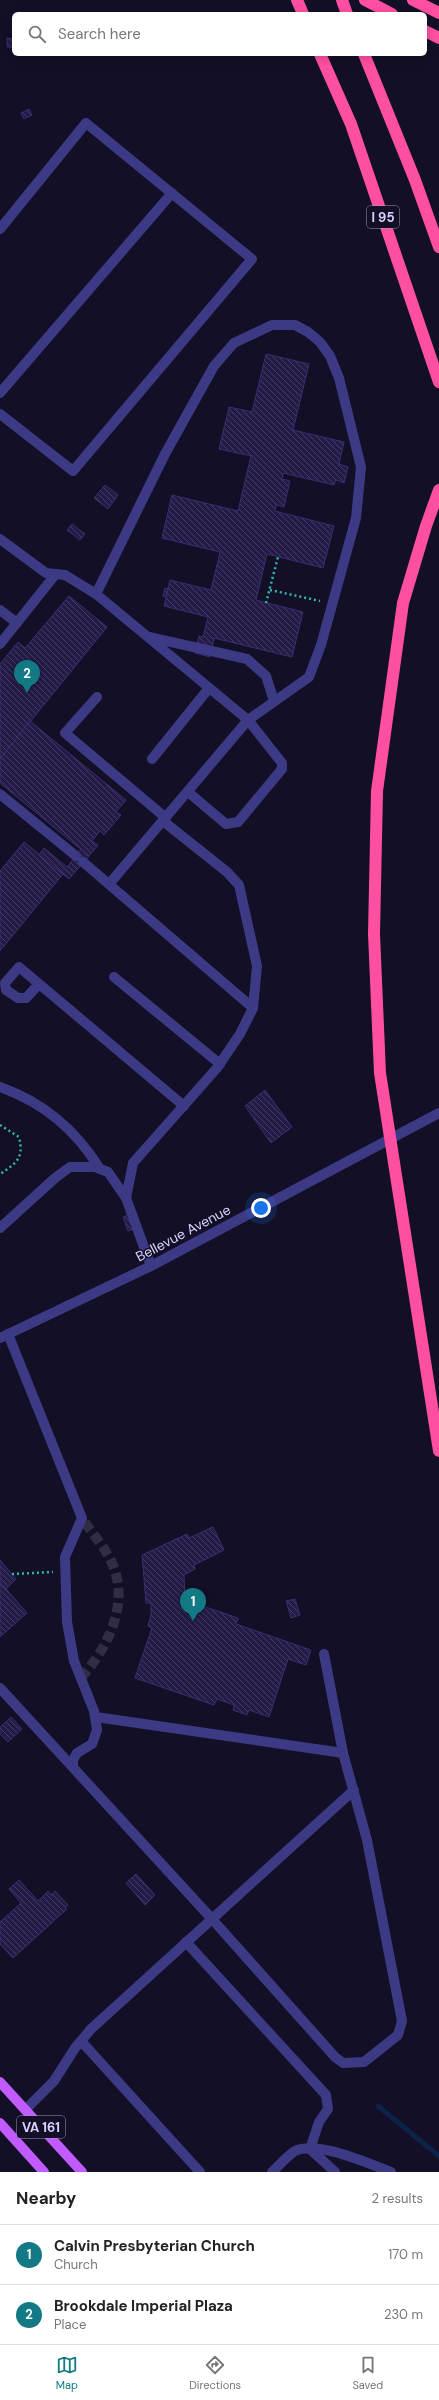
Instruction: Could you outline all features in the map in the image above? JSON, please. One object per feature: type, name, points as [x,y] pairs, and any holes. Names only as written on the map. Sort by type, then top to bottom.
[{"type":"highway","points":[[297,0],[302,12]]},
{"type":"highway","points":[[342,0],[347,12]]},
{"type":"highway","points":[[365,0],[388,12]]},
{"type":"highway","points":[[418,3],[439,13]]},
{"type":"highway","name":"I 95","points":[[321,56],[350,124],[439,382]]},
{"type":"highway","points":[[365,56],[415,180],[439,247]]},
{"type":"highway","points":[[439,490],[426,526],[404,602],[377,791],[374,934],[380,1073],[439,1451]]},
{"type":"main road","name":"VA 161","points":[[0,2082],[82,2172]]},
{"type":"main road","name":"VA 161","points":[[0,2123],[44,2172]]},
{"type":"street","points":[[0,228],[86,123],[252,259],[73,471],[0,414]]},
{"type":"street","points":[[0,393],[172,193]]},
{"type":"street","points":[[96,594],[166,454],[214,366],[234,343],[253,332],[272,325],[295,325],[308,332],[320,342],[330,356],[339,378],[361,467],[356,518],[321,645],[309,677],[248,720],[110,883]]},
{"type":"street","points":[[0,539],[46,574],[65,576],[96,594],[248,720],[282,762],[282,769],[238,822],[226,824],[188,792]]},
{"type":"street","points":[[0,644],[55,576]]},
{"type":"street","points":[[0,610],[17,623]]},
{"type":"street","points":[[146,637],[247,659],[266,676],[274,701]]},
{"type":"street","points":[[152,759],[209,688]]},
{"type":"street","points":[[97,697],[65,733],[227,872],[239,885],[257,966],[253,1008],[240,1034],[220,1064],[133,1163],[126,1198]]},
{"type":"street","points":[[0,794],[110,883],[253,1008]]},
{"type":"street","points":[[114,977],[220,1064]]},
{"type":"street","points":[[39,984],[184,1106]]},
{"type":"street","points":[[0,1087],[27,1097],[57,1117],[87,1147],[100,1169]]},
{"type":"street","name":"Bellevue Avenue","points":[[4,1336],[151,1266],[439,1113]]},
{"type":"street","points":[[0,1228],[55,1178],[70,1167],[95,1167],[108,1172],[126,1198],[151,1266]]},
{"type":"street","points":[[4,1336],[82,1518],[65,1557],[67,1622],[74,1661],[96,1717],[97,1730],[92,1744],[77,1753],[73,1760],[73,1767]]},
{"type":"street","points":[[0,1688],[73,1767],[80,1777],[212,1919],[335,2057],[343,2063],[364,2062],[398,2034],[402,2021],[367,1840],[343,1753],[324,1654]]},
{"type":"street","points":[[96,1717],[343,1753]]},
{"type":"street","points":[[25,2110],[54,2081],[91,2029],[354,1790]]},
{"type":"street","points":[[186,1942],[326,2095],[328,2109],[319,2122],[310,2149]]},
{"type":"street","points":[[81,2041],[200,2172]]},
{"type":"street","points":[[310,2149],[335,2172]]},
{"type":"street","points":[[272,2172],[296,2151],[310,2149],[337,2152],[391,2172]]},
{"type":"path","points":[[266,603],[278,557]]},
{"type":"path","points":[[270,590],[332,604]]},
{"type":"path","points":[[0,1126],[19,1137],[22,1151],[15,1165],[0,1174]]},
{"type":"path","points":[[12,1574],[66,1572]]},
{"type":"building","points":[[7,38],[12,39],[12,47],[7,47]]},
{"type":"building","points":[[29,109],[32,115],[24,119],[21,113]]},
{"type":"building","points":[[266,354],[309,364],[293,430],[344,442],[339,464],[348,467],[344,483],[336,480],[334,485],[283,473],[282,479],[290,481],[284,507],[276,505],[275,511],[334,526],[323,568],[267,554],[256,600],[303,612],[292,657],[214,638],[210,657],[195,653],[199,636],[203,637],[208,617],[164,606],[170,580],[211,590],[220,552],[162,538],[172,495],[238,511],[251,456],[219,449],[229,407],[252,412]]},
{"type":"building","points":[[105,485],[118,495],[108,509],[94,498]]},
{"type":"building","points":[[72,524],[85,534],[80,540],[67,530]]},
{"type":"building","points":[[165,588],[168,589],[166,597],[163,596]]},
{"type":"building","points":[[69,596],[107,627],[0,759],[0,664],[18,642],[25,648]]},
{"type":"building","points":[[30,721],[126,800],[116,812],[121,815],[104,835],[100,831],[92,841],[98,845],[89,856],[0,783],[0,759]]},
{"type":"building","points":[[24,842],[63,874],[0,951],[0,871]]},
{"type":"building","points":[[44,848],[67,867],[81,849],[89,856],[69,879],[39,855]]},
{"type":"building","points":[[265,1090],[292,1127],[271,1143],[245,1106]]},
{"type":"building","points":[[131,1214],[136,1228],[128,1231],[123,1217]]},
{"type":"building","points":[[213,1527],[224,1550],[194,1565],[195,1569],[184,1575],[185,1600],[238,1618],[236,1624],[311,1650],[306,1665],[288,1659],[269,1717],[249,1710],[247,1715],[233,1710],[234,1705],[217,1699],[214,1705],[135,1678],[152,1628],[148,1626],[151,1615],[151,1603],[146,1603],[142,1555],[187,1534],[189,1538]]},
{"type":"building","points":[[0,1560],[16,1579],[6,1589],[0,1582]]},
{"type":"building","points":[[0,1582],[27,1613],[0,1637]]},
{"type":"building","points":[[295,1599],[300,1615],[291,1618],[286,1601]]},
{"type":"building","points":[[11,1717],[22,1729],[8,1742],[0,1734],[0,1727]]},
{"type":"building","points":[[136,1874],[155,1895],[145,1905],[126,1883]]},
{"type":"building","points":[[19,1880],[38,1901],[48,1891],[51,1895],[55,1891],[68,1905],[65,1908],[67,1909],[13,1958],[0,1944],[0,1922],[21,1903],[9,1889]]},
{"type":"waterway","points":[[378,2106],[439,2156]]},
{"type":"tunnel","points":[[81,1678],[100,1653],[108,1638],[114,1624],[119,1593],[117,1577],[111,1561],[101,1544],[82,1518]]},
{"type":"place","name":"Brookdale Imperial Plaza","points":[[27,693]]},
{"type":"place","name":"Calvin Presbyterian Church","points":[[193,1621]]}]
